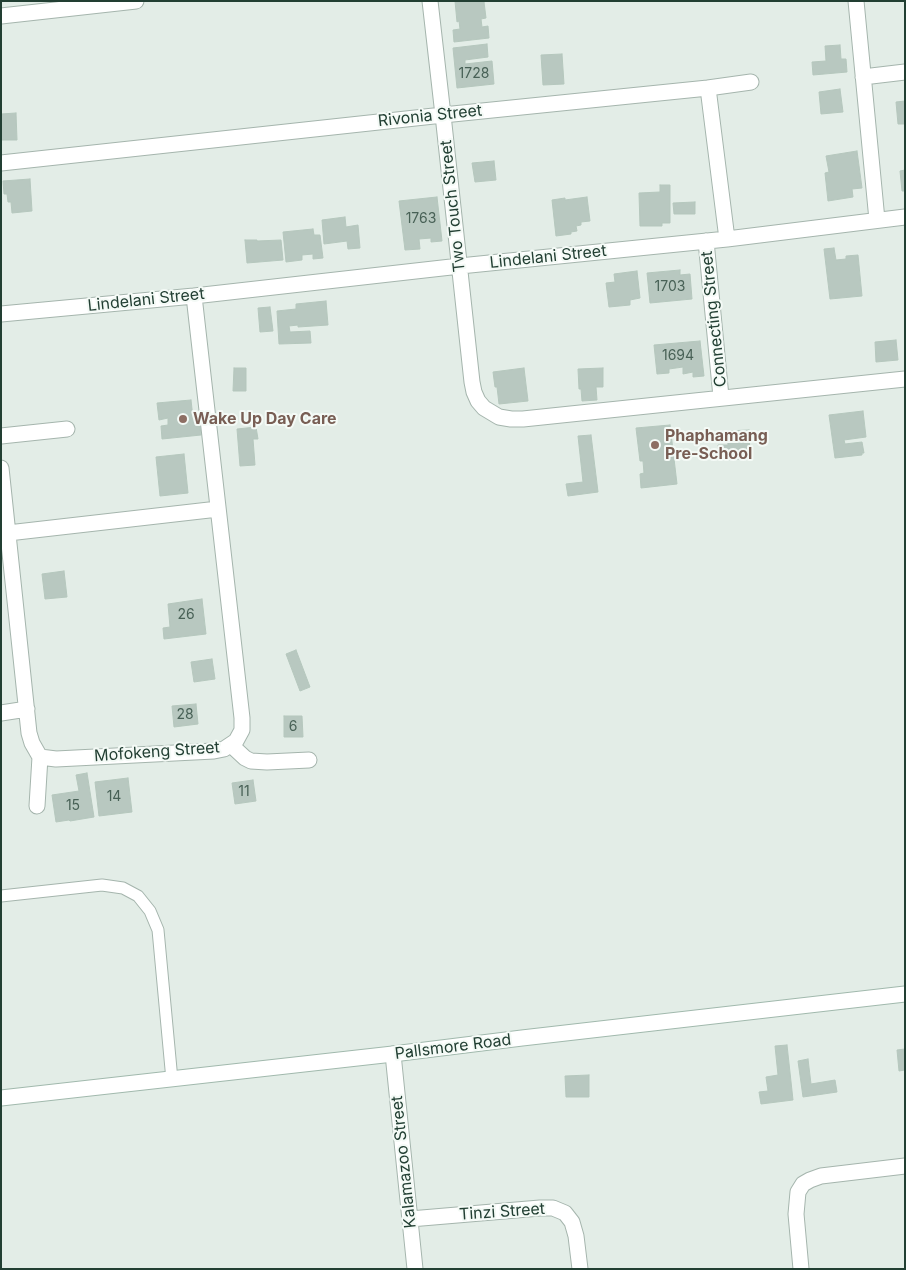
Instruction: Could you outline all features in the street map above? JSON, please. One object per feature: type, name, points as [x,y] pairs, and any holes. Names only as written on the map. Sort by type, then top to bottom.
[{"type":"street","points":[[1,16],[136,1]]},
{"type":"street","name":"Two Touch Street","points":[[430,1],[472,382],[474,392],[484,408],[499,417],[523,419],[721,397]]},
{"type":"street","points":[[856,1],[877,220]]},
{"type":"street","points":[[863,77],[905,72]]},
{"type":"street","name":"Rivonia Street","points":[[1,163],[751,82]]},
{"type":"street","points":[[708,88],[727,239]]},
{"type":"street","name":"Lindelani Street","points":[[1,314],[194,296],[460,266],[727,239],[905,216]]},
{"type":"street","name":"Connecting Street","points":[[706,241],[721,397]]},
{"type":"street","name":"Mofokeng Street","points":[[40,757],[56,759],[214,751],[232,745],[242,730],[194,296]]},
{"type":"street","points":[[721,397],[905,379]]},
{"type":"street","points":[[1,436],[66,429]]},
{"type":"street","points":[[1,470],[8,532],[8,600],[31,738],[40,757],[37,806]]},
{"type":"street","points":[[8,532],[218,509]]},
{"type":"street","points":[[1,713],[27,709]]},
{"type":"street","points":[[232,745],[245,758],[251,760],[267,762],[309,760]]},
{"type":"street","name":"Pallsmore Road","points":[[1,1098],[172,1080],[905,994]]},
{"type":"street","name":"Kalamazoo Street","points":[[392,1054],[415,1269]]},
{"type":"street","points":[[801,1269],[796,1214],[798,1192],[803,1184],[821,1176],[905,1166]]},
{"type":"street","name":"Tinzi Street","points":[[410,1219],[553,1208],[565,1213],[572,1222],[576,1236],[580,1269]]},
{"type":"lane","points":[[1,896],[102,885],[123,888],[138,896],[150,911],[158,930],[172,1080]]},
{"type":"building","points":[[455,1],[486,1],[484,2],[486,18],[481,19],[482,27],[488,26],[489,38],[454,42],[453,30],[460,29],[459,21],[457,22]]},
{"type":"building","points":[[487,44],[488,57],[465,60],[465,64],[492,61],[494,84],[457,88],[453,48]]},
{"type":"building","points":[[840,45],[841,59],[846,59],[847,72],[813,75],[812,62],[826,61],[825,46]]},
{"type":"building","points":[[562,54],[564,84],[543,85],[541,55]]},
{"type":"building","points":[[840,89],[843,112],[821,114],[819,92]]},
{"type":"building","points":[[905,101],[905,124],[898,124],[896,102]]},
{"type":"building","points":[[16,113],[17,140],[1,140],[1,114]]},
{"type":"building","points":[[857,151],[862,188],[852,189],[853,197],[828,201],[825,173],[829,172],[826,156]]},
{"type":"building","points":[[494,161],[496,180],[475,182],[472,163]]},
{"type":"building","points":[[905,170],[905,191],[902,191],[900,171]]},
{"type":"building","points":[[30,179],[32,211],[12,213],[11,202],[8,202],[7,194],[4,194],[3,181]]},
{"type":"building","points":[[660,185],[670,185],[670,223],[662,223],[662,226],[640,226],[639,193],[660,192]]},
{"type":"building","points":[[437,197],[442,241],[431,242],[431,238],[419,239],[420,249],[405,250],[399,201]]},
{"type":"building","points":[[587,197],[590,221],[581,222],[581,225],[576,226],[577,231],[571,232],[571,234],[556,236],[552,200]]},
{"type":"building","points":[[695,202],[695,214],[674,214],[673,203]]},
{"type":"building","points":[[345,217],[346,227],[358,225],[360,248],[348,249],[347,241],[324,244],[322,220]]},
{"type":"building","points":[[313,229],[314,235],[320,235],[323,258],[313,259],[313,254],[302,255],[302,260],[286,262],[283,232]]},
{"type":"building","points":[[245,240],[281,240],[283,260],[247,263]]},
{"type":"building","points":[[834,248],[836,260],[846,259],[846,256],[858,255],[862,296],[830,299],[824,249]]},
{"type":"building","points":[[680,270],[680,275],[690,274],[692,299],[650,303],[647,273]]},
{"type":"building","points":[[637,271],[640,298],[630,300],[630,305],[609,307],[606,283],[615,282],[614,274]]},
{"type":"building","points":[[326,301],[328,325],[289,326],[290,332],[310,331],[311,343],[279,344],[277,311],[296,309],[296,304]]},
{"type":"building","points":[[270,307],[273,331],[260,332],[258,308]]},
{"type":"building","points":[[896,340],[898,360],[876,362],[875,342]]},
{"type":"building","points":[[700,341],[704,376],[693,377],[693,372],[683,374],[683,367],[669,369],[669,373],[657,374],[654,345]]},
{"type":"building","points":[[234,368],[246,368],[246,391],[233,391]]},
{"type":"building","points":[[524,368],[528,401],[499,404],[493,372]]},
{"type":"building","points":[[603,368],[603,387],[596,387],[597,400],[582,401],[578,369]]},
{"type":"building","name":"Wake Up Day Care","points":[[191,400],[193,418],[199,418],[201,435],[162,439],[161,426],[168,425],[168,418],[159,420],[157,403]]},
{"type":"building","points":[[863,411],[866,437],[844,440],[845,444],[862,442],[864,453],[862,455],[835,458],[829,415]]},
{"type":"building","name":"Phaphamang Pre-School","points":[[670,425],[677,484],[641,488],[640,474],[644,473],[643,461],[640,461],[636,428]]},
{"type":"building","points":[[256,427],[258,439],[253,439],[255,465],[240,466],[237,429]]},
{"type":"building","points":[[749,430],[750,459],[719,460],[718,445],[728,445],[727,431]]},
{"type":"building","points":[[591,435],[598,492],[568,496],[566,484],[583,482],[578,436]]},
{"type":"building","points":[[184,454],[188,493],[160,496],[156,457]]},
{"type":"building","points":[[64,571],[67,597],[45,599],[42,574]]},
{"type":"building","points":[[202,599],[206,634],[164,639],[163,628],[170,627],[168,604]]},
{"type":"building","points":[[296,650],[310,687],[300,691],[286,654]]},
{"type":"building","points":[[212,659],[215,679],[194,682],[191,662]]},
{"type":"building","points":[[196,704],[198,724],[174,727],[172,706]]},
{"type":"building","points":[[284,716],[302,716],[303,737],[284,737]]},
{"type":"building","points":[[87,773],[94,817],[56,822],[52,795],[79,791],[76,775]]},
{"type":"building","points":[[128,778],[132,812],[99,816],[95,782]]},
{"type":"building","points":[[253,780],[256,801],[235,804],[232,783]]},
{"type":"building","points":[[787,1045],[793,1100],[761,1104],[759,1092],[768,1091],[766,1077],[778,1075],[775,1046]]},
{"type":"building","points":[[905,1049],[905,1070],[899,1071],[897,1050]]},
{"type":"building","points":[[808,1059],[811,1084],[835,1080],[837,1092],[803,1097],[798,1061]]},
{"type":"building","points":[[589,1075],[589,1097],[566,1097],[565,1076]]},
{"type":"place","name":"Wake Up Day Care","points":[[183,419]]},
{"type":"place","name":"Phaphamang Pre-School","points":[[655,445]]}]
